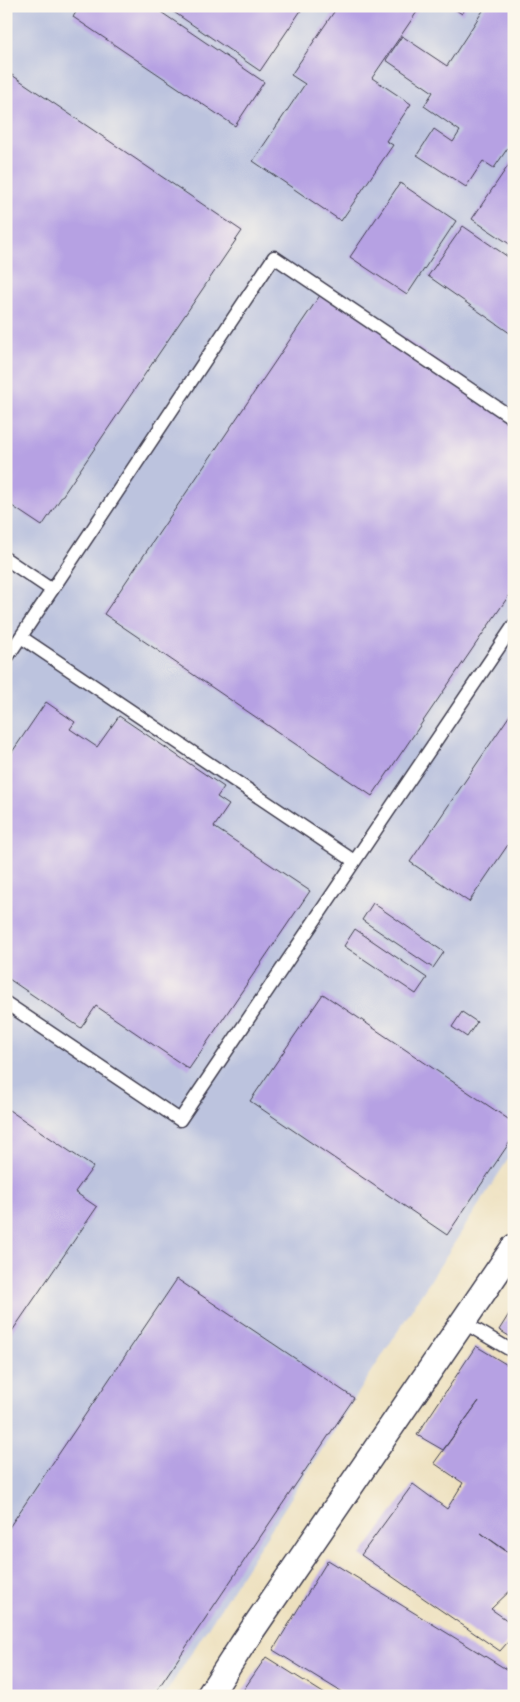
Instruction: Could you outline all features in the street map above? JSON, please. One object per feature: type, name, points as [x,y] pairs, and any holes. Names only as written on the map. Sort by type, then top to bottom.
[{"type":"street","points":[[210,1696],[248,1636],[514,1247]]},
{"type":"lane","points":[[6,659],[274,257],[514,419]]},
{"type":"lane","points":[[6,559],[52,590]]},
{"type":"lane","points":[[6,1004],[180,1120],[514,625]]},
{"type":"lane","points":[[21,637],[354,861]]},
{"type":"lane","points":[[463,1322],[514,1352]]},
{"type":"shaded area","points":[[6,6],[514,6],[514,1150],[164,1696],[6,1696]]},
{"type":"building","points":[[80,6],[152,6],[264,82],[235,126],[73,17]]},
{"type":"building","points":[[165,6],[304,6],[260,71]]},
{"type":"building","points":[[338,6],[421,6],[372,78],[411,104],[386,141],[393,145],[341,221],[253,161],[305,84],[291,75]]},
{"type":"building","points":[[450,6],[467,6],[462,14]]},
{"type":"building","points":[[486,6],[514,6],[514,139],[494,168],[483,161],[466,187],[417,155],[434,129],[453,142],[460,131],[424,106],[433,92],[386,60],[402,36],[447,66]]},
{"type":"building","points":[[6,71],[242,231],[42,526],[6,502]]},
{"type":"building","points":[[512,160],[514,161],[514,247],[472,219]]},
{"type":"building","points":[[400,183],[456,221],[407,295],[350,257]]},
{"type":"building","points":[[463,226],[514,261],[514,336],[428,276]]},
{"type":"building","points":[[327,285],[514,412],[514,588],[372,796],[104,614]]},
{"type":"building","points":[[46,702],[75,722],[70,729],[97,747],[119,716],[224,787],[217,797],[229,805],[214,827],[310,891],[189,1069],[96,1006],[81,1028],[6,977],[6,761]]},
{"type":"building","points":[[514,709],[514,836],[469,902],[410,862]]},
{"type":"building","points":[[373,903],[444,952],[433,968],[362,920]]},
{"type":"building","points":[[355,929],[427,978],[416,994],[344,946]]},
{"type":"building","points":[[323,994],[514,1123],[514,1136],[447,1235],[250,1101]]},
{"type":"building","points":[[462,1012],[477,1022],[467,1037],[452,1027]]},
{"type":"building","points":[[6,1108],[93,1167],[75,1192],[97,1207],[6,1340]]},
{"type":"building","points":[[177,1279],[354,1398],[153,1696],[6,1696],[6,1532]]},
{"type":"building","points":[[514,1306],[514,1339],[499,1330]]},
{"type":"building","points":[[476,1346],[514,1369],[514,1556],[481,1533],[514,1557],[514,1587],[491,1609],[514,1625],[514,1635],[500,1651],[361,1555],[413,1484],[447,1509],[463,1483],[434,1463],[479,1401],[443,1450],[417,1435]]},
{"type":"building","points":[[328,1560],[514,1674],[514,1696],[348,1696],[273,1650]]},
{"type":"building","points":[[266,1657],[328,1696],[240,1695]]}]
